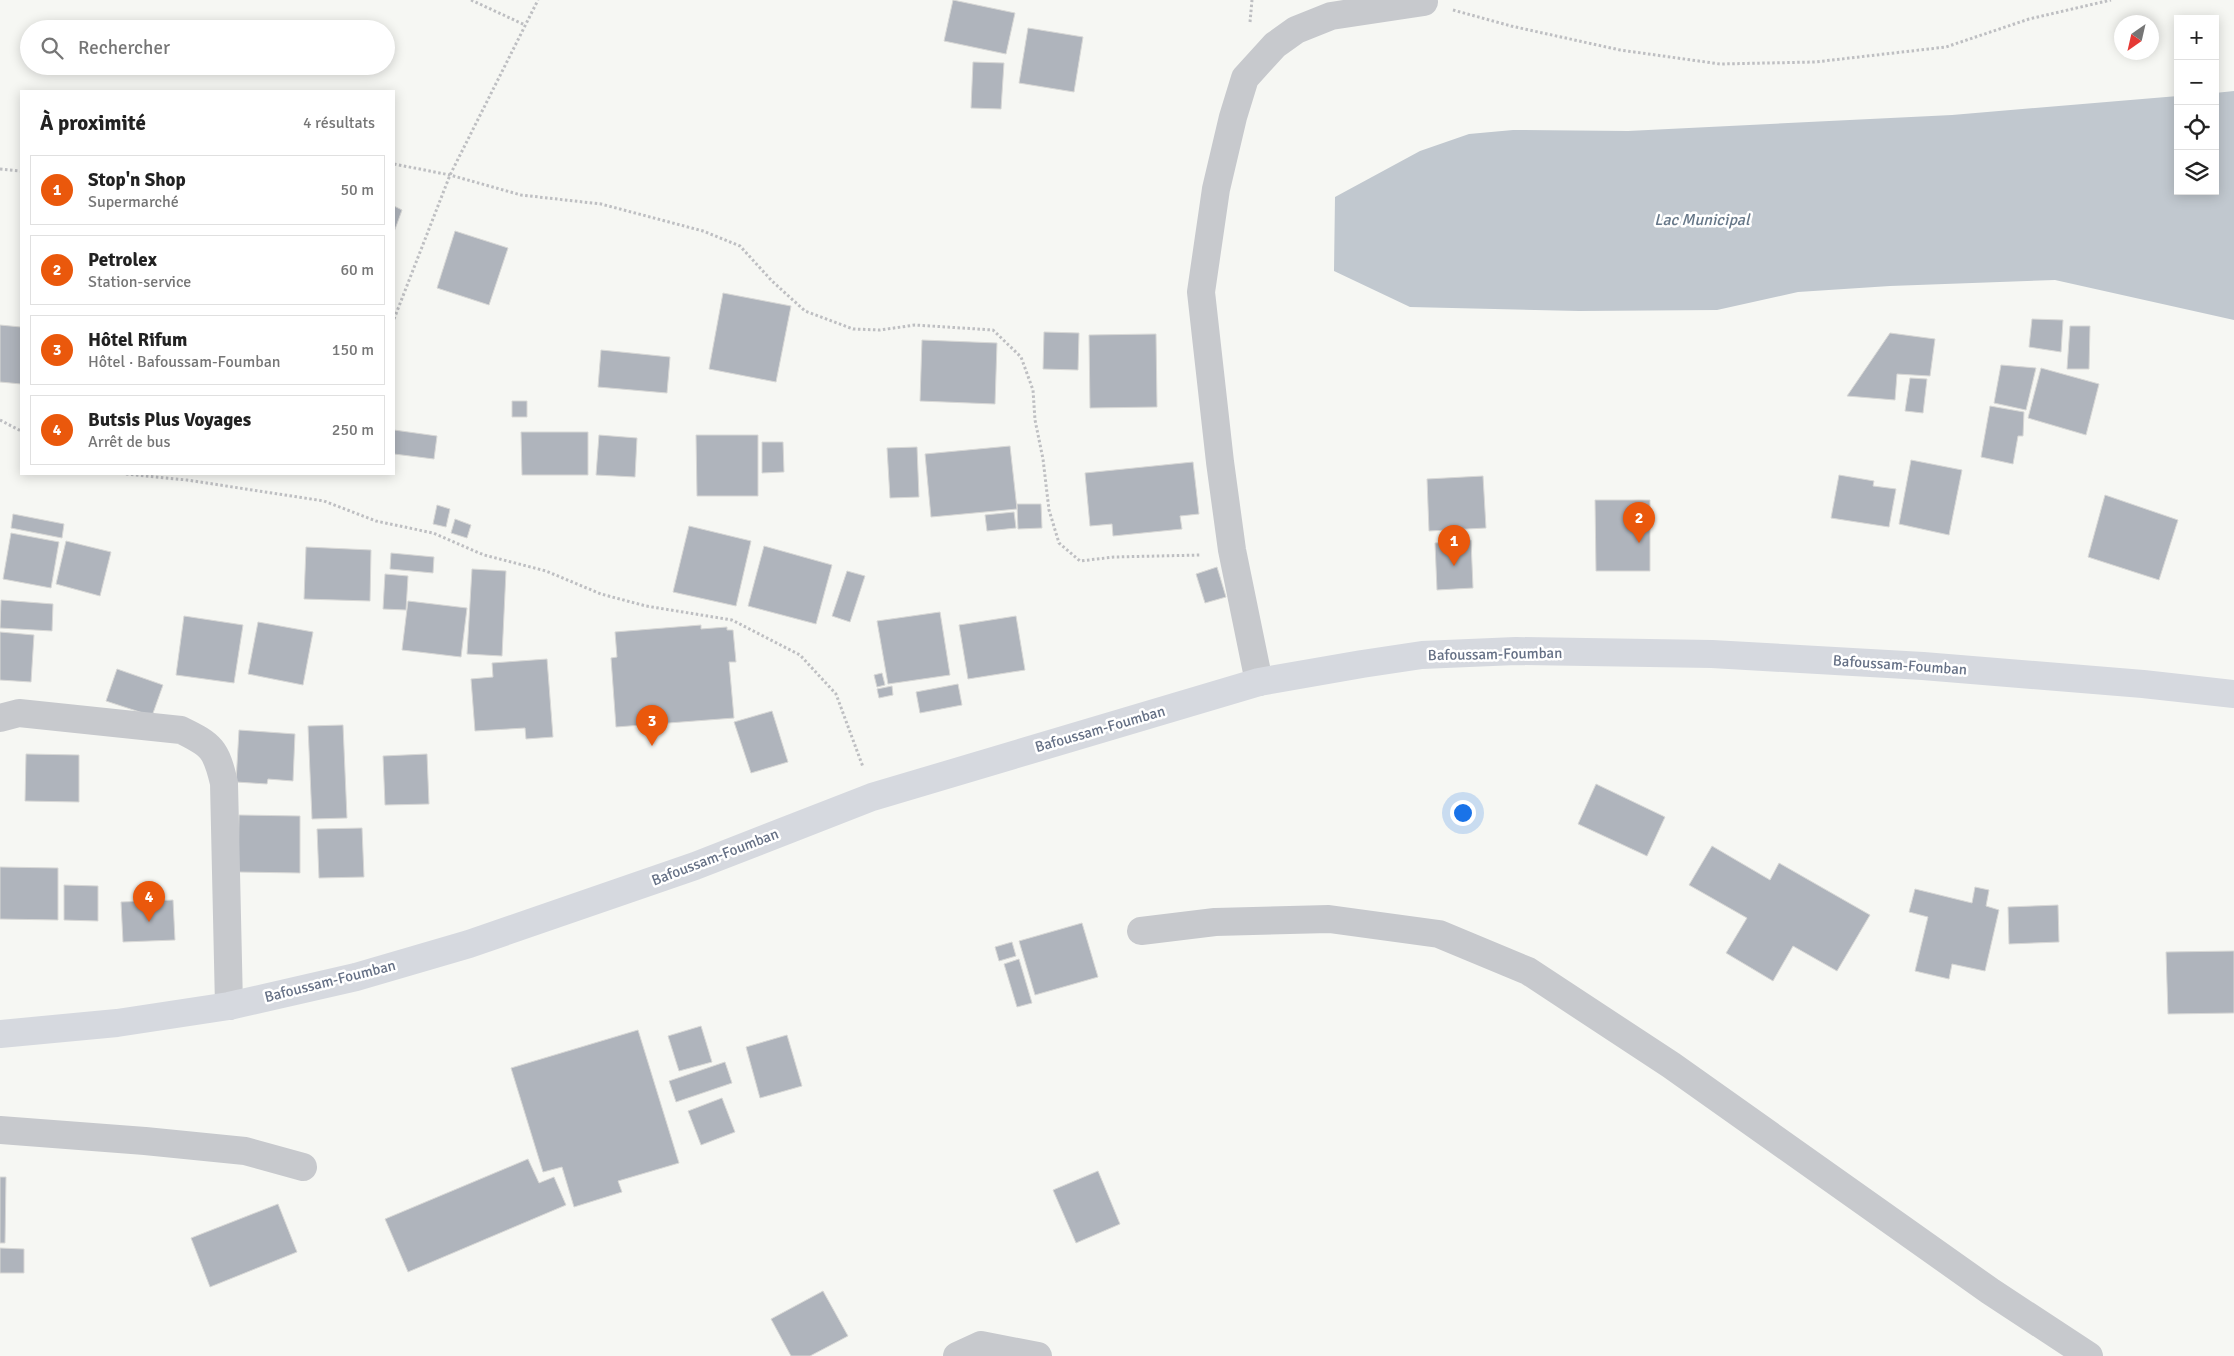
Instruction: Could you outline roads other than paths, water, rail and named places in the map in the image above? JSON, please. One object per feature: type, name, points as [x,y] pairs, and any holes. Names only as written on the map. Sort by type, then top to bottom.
[{"type":"highway","name":"Bafoussam-Foumban","points":[[0,1034],[117,1023],[229,1006],[356,977],[469,944],[695,866],[872,796],[1259,682],[1422,655],[1516,651],[1712,654],[1923,666],[2234,694]]},
{"type":"street","points":[[1259,682],[1232,550],[1201,292],[1216,189],[1233,117],[1245,78],[1275,45],[1296,30],[1331,16],[1424,2]]},
{"type":"street","points":[[0,718],[19,713],[181,730],[205,742],[218,758],[224,782],[229,1006]]},
{"type":"street","points":[[1141,931],[1215,922],[1329,919],[1439,934],[1528,971],[1671,1065],[1975,1280],[2089,1356]]},
{"type":"street","points":[[0,1130],[136,1140],[245,1151],[303,1167]]},
{"type":"street","points":[[957,1356],[981,1345],[1038,1356]]},
{"type":"water","name":"Lac Municipal","points":[[2234,91],[2234,320],[2055,280],[1890,286],[1798,292],[1717,310],[1579,311],[1410,307],[1334,271],[1335,197],[1420,151],[1469,134],[1513,130],[1628,131],[1952,115],[2174,96],[2174,195],[2219,195],[2219,93]]},
{"type":"place","name":"Petrolex","points":[[1639,543]]},
{"type":"place","name":"Stop'n Shop","points":[[1454,566]]},
{"type":"place","name":"Hôtel Rifum","points":[[652,746]]},
{"type":"place","name":"Butsis Plus Voyages","points":[[149,922]]}]
